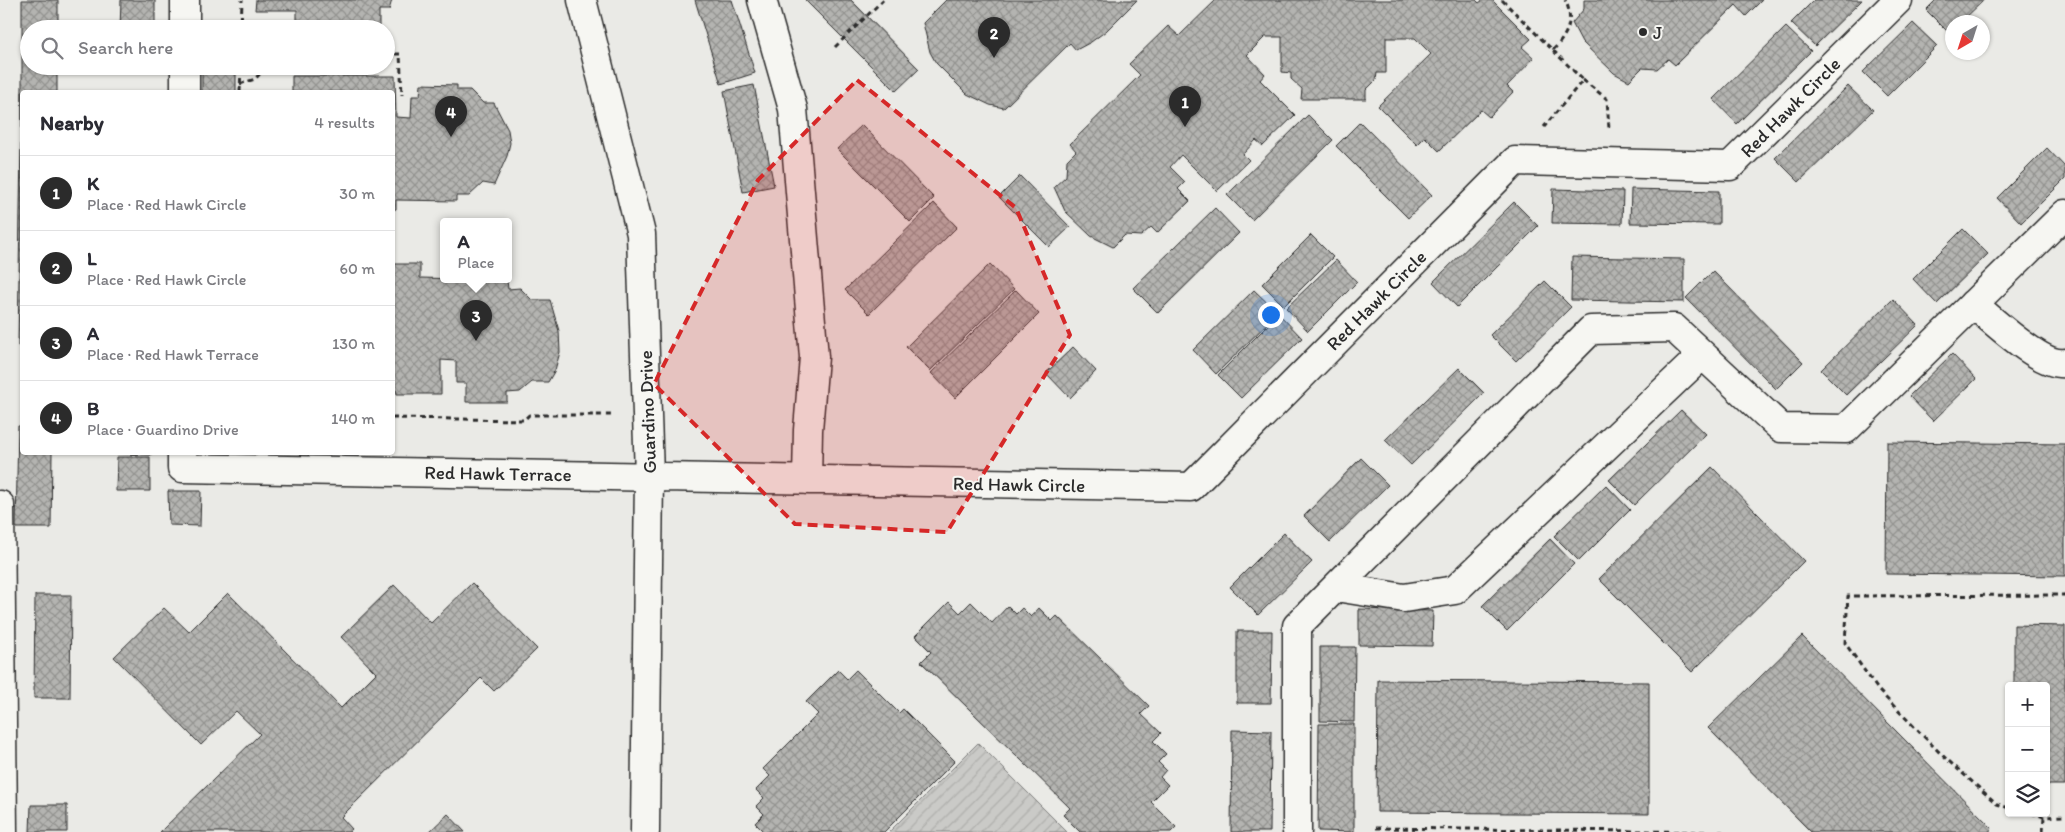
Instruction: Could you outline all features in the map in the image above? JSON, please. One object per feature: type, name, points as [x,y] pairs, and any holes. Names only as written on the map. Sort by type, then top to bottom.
[{"type":"street","points":[[185,0],[185,20]]},
{"type":"street","name":"Guardino Drive","points":[[582,0],[641,234],[649,475],[645,832]]},
{"type":"street","points":[[762,0],[793,110],[814,357],[808,430],[807,480]]},
{"type":"street","name":"Red Hawk Circle","points":[[649,475],[807,480],[1192,487],[1515,161],[1730,166],[1898,0]]},
{"type":"street","points":[[184,90],[185,75]]},
{"type":"street","points":[[1297,832],[1297,626],[1592,330],[1674,328],[1781,428],[1846,429],[2065,214]]},
{"type":"street","points":[[1973,304],[2032,351],[2056,365],[2065,363]]},
{"type":"street","points":[[1336,587],[1404,598],[1455,590],[1702,355]]},
{"type":"street","name":"Red Hawk Terrace","points":[[182,455],[182,468],[649,475]]},
{"type":"street","points":[[0,505],[3,832]]},
{"type":"path","points":[[241,20],[242,0]]},
{"type":"path","points":[[835,47],[883,0]]},
{"type":"path","points":[[1502,0],[1583,80],[1607,99],[1610,110],[1608,164]]},
{"type":"path","points":[[1553,50],[1567,33],[1570,18],[1565,0]]},
{"type":"path","points":[[395,54],[400,54],[402,95]]},
{"type":"path","points":[[240,75],[240,90]]},
{"type":"path","points":[[240,84],[255,79],[259,75]]},
{"type":"path","points":[[1515,161],[1583,80]]},
{"type":"path","points":[[395,418],[524,420],[529,415],[647,415]]},
{"type":"path","points":[[2005,807],[1997,804],[1942,755],[1879,691],[1845,643],[1848,596],[2065,595]]},
{"type":"path","points":[[2050,817],[2065,816]]},
{"type":"path","points":[[2043,832],[2044,817]]},
{"type":"path","points":[[1376,828],[1727,832]]},
{"type":"highlighted area","points":[[857,80],[1016,208],[1070,335],[947,532],[795,524],[654,384],[758,180]]},
{"type":"shaded area","points":[[978,743],[1067,832],[889,832]]},
{"type":"building","points":[[22,0],[58,0],[58,20],[22,20]]},
{"type":"building","points":[[121,0],[155,0],[155,20],[120,20]]},
{"type":"building","points":[[256,0],[392,0],[389,10],[379,10],[379,20],[297,20],[297,10],[255,10]]},
{"type":"building","points":[[695,0],[732,0],[755,73],[721,84]]},
{"type":"building","points":[[805,0],[851,0],[919,69],[896,91]]},
{"type":"building","points":[[946,0],[1137,0],[1106,31],[1091,42],[1076,50],[1070,43],[1004,108],[990,105],[967,94],[936,63],[930,52],[923,23]]},
{"type":"building","points":[[1216,0],[1476,0],[1479,3],[1483,0],[1492,0],[1531,39],[1522,47],[1534,58],[1507,86],[1513,92],[1489,117],[1481,110],[1439,151],[1425,137],[1417,145],[1378,106],[1431,54],[1415,38],[1386,38],[1386,73],[1377,73],[1376,80],[1366,90],[1366,99],[1301,99],[1302,89],[1291,79],[1291,73],[1282,72],[1282,37],[1265,37],[1247,55],[1265,74],[1260,80],[1295,115],[1263,146],[1256,140],[1243,154],[1249,160],[1217,191],[1181,155],[1170,167],[1185,182],[1178,189],[1190,201],[1157,233],[1151,227],[1141,236],[1125,235],[1113,247],[1091,236],[1065,211],[1054,187],[1066,176],[1067,160],[1076,151],[1070,144],[1140,75],[1129,64],[1168,26],[1179,36]]},
{"type":"building","name":"J","points":[[1584,0],[1762,0],[1746,16],[1736,5],[1675,65],[1668,59],[1657,69],[1642,68],[1629,81],[1614,73],[1582,42],[1572,23],[1584,9]]},
{"type":"building","points":[[1814,0],[1862,0],[1815,46],[1791,23]]},
{"type":"building","points":[[1936,0],[1984,0],[1968,15],[1945,15],[1945,29],[1926,10]]},
{"type":"building","points":[[1913,23],[1937,46],[1887,96],[1863,72]]},
{"type":"building","points":[[1786,27],[1811,51],[1737,124],[1713,99]]},
{"type":"building","points":[[22,75],[57,75],[57,90],[22,90]]},
{"type":"building","points":[[202,75],[236,75],[236,90],[202,90]]},
{"type":"building","points":[[292,76],[395,76],[396,117],[411,118],[412,96],[420,96],[421,84],[457,85],[457,90],[470,90],[483,103],[494,103],[508,130],[510,143],[507,156],[494,185],[483,183],[469,196],[456,196],[456,201],[396,200],[395,209],[395,90],[292,90]]},
{"type":"building","points":[[754,85],[774,186],[743,192],[724,91]]},
{"type":"building","points":[[1848,86],[1873,110],[1799,182],[1775,158]]},
{"type":"building","points":[[1308,115],[1333,140],[1252,220],[1227,195]]},
{"type":"building","points":[[1360,122],[1432,195],[1408,218],[1336,146]]},
{"type":"building","points":[[862,125],[934,198],[910,222],[837,149]]},
{"type":"building","points":[[2047,148],[2065,167],[2065,179],[2021,223],[1997,198]]},
{"type":"building","points":[[1020,176],[1070,227],[1049,247],[999,197]]},
{"type":"building","points":[[1553,189],[1623,191],[1622,224],[1552,223]]},
{"type":"building","points":[[1631,189],[1719,191],[1719,224],[1630,223]]},
{"type":"building","points":[[1514,202],[1538,226],[1457,307],[1433,282]]},
{"type":"building","points":[[934,203],[957,227],[869,314],[845,290]]},
{"type":"building","points":[[1215,208],[1239,233],[1158,313],[1133,288]]},
{"type":"building","points":[[20,211],[20,346],[18,346]]},
{"type":"building","points":[[1963,229],[1988,254],[1937,304],[1913,279]]},
{"type":"building","points":[[1311,235],[1333,257],[1284,306],[1262,284]]},
{"type":"building","points":[[1572,257],[1684,259],[1684,302],[1571,300]]},
{"type":"building","points":[[1336,260],[1357,282],[1308,331],[1286,308]]},
{"type":"building","points":[[395,264],[420,264],[420,278],[440,278],[440,283],[507,283],[508,289],[520,288],[532,300],[550,300],[559,331],[560,352],[555,370],[548,382],[532,382],[520,392],[507,393],[507,402],[466,402],[466,383],[456,383],[456,361],[441,360],[441,394],[397,394]]},
{"type":"building","points":[[990,264],[1014,289],[930,371],[906,347]]},
{"type":"building","points":[[1713,271],[1803,362],[1776,389],[1686,298]]},
{"type":"building","points":[[1545,281],[1571,307],[1516,361],[1490,335]]},
{"type":"building","points":[[1016,290],[1039,314],[955,398],[931,373]]},
{"type":"building","points":[[1254,290],[1278,313],[1216,374],[1193,350]]},
{"type":"building","points":[[1893,299],[1918,325],[1846,395],[1821,370]]},
{"type":"building","points":[[1279,314],[1302,338],[1241,398],[1218,375]]},
{"type":"building","points":[[1073,347],[1096,371],[1070,398],[1046,373]]},
{"type":"building","points":[[1952,354],[1976,379],[1933,421],[1909,396]]},
{"type":"building","points":[[1459,368],[1484,393],[1411,465],[1385,440]]},
{"type":"building","points":[[1681,410],[1706,434],[1634,505],[1609,480]]},
{"type":"building","points":[[18,426],[20,426],[20,455],[52,455],[51,528],[16,528]]},
{"type":"building","points":[[1887,442],[2065,444],[2065,576],[1886,574]]},
{"type":"building","points":[[117,457],[150,457],[150,491],[116,491]]},
{"type":"building","points":[[1361,458],[1388,485],[1330,542],[1304,516]]},
{"type":"building","points":[[1712,467],[1804,561],[1692,672],[1599,579]]},
{"type":"building","points":[[1606,485],[1630,510],[1579,561],[1554,536]]},
{"type":"building","points":[[168,491],[201,491],[200,526],[169,525]]},
{"type":"building","points":[[1284,533],[1312,562],[1258,615],[1230,587]]},
{"type":"building","points":[[1550,539],[1574,564],[1507,631],[1482,606]]},
{"type":"building","points":[[472,583],[537,649],[494,691],[481,678],[341,817],[352,829],[349,832],[160,832],[260,734],[236,711],[201,745],[114,657],[164,608],[189,632],[228,593],[341,708],[376,673],[341,637],[394,585],[431,623]]},
{"type":"building","points":[[35,595],[71,595],[70,698],[34,698]]},
{"type":"building","points":[[949,602],[960,613],[971,602],[992,623],[1008,606],[1016,614],[1022,608],[1031,617],[1039,608],[1052,621],[1057,616],[1149,706],[1141,714],[1161,733],[1153,741],[1166,754],[1158,762],[1166,770],[1160,777],[1168,785],[1151,802],[1176,827],[1171,832],[1080,832],[1063,815],[1070,808],[921,662],[931,652],[915,636]]},
{"type":"building","points":[[1359,609],[1433,611],[1432,646],[1359,645]]},
{"type":"building","points":[[2014,625],[2065,626],[2065,785],[2050,785],[2050,682],[2014,682]]},
{"type":"building","points":[[1237,631],[1272,631],[1271,703],[1237,703]]},
{"type":"building","points":[[1802,636],[1992,828],[1989,832],[1811,832],[1708,728]]},
{"type":"building","points":[[1320,647],[1355,647],[1354,722],[1320,721]]},
{"type":"building","points":[[838,670],[847,679],[856,670],[899,713],[903,709],[955,761],[884,832],[764,832],[755,823],[764,814],[756,806],[764,798],[756,790],[770,776],[763,769],[818,714],[806,702]]},
{"type":"building","points":[[1378,680],[1649,682],[1649,814],[1377,812]]},
{"type":"building","points":[[1319,724],[1354,724],[1354,832],[1318,831]]},
{"type":"building","points":[[1232,730],[1271,731],[1270,832],[1231,832]]},
{"type":"building","points":[[31,805],[67,805],[67,832],[30,832]]},
{"type":"building","points":[[448,814],[465,832],[429,832]]},
{"type":"place","name":"J","points":[[1643,32]]},
{"type":"place","name":"L","points":[[994,58]]},
{"type":"place","name":"K","points":[[1185,127]]},
{"type":"place","name":"B","points":[[451,137]]},
{"type":"place","name":"A","points":[[476,341]]}]
